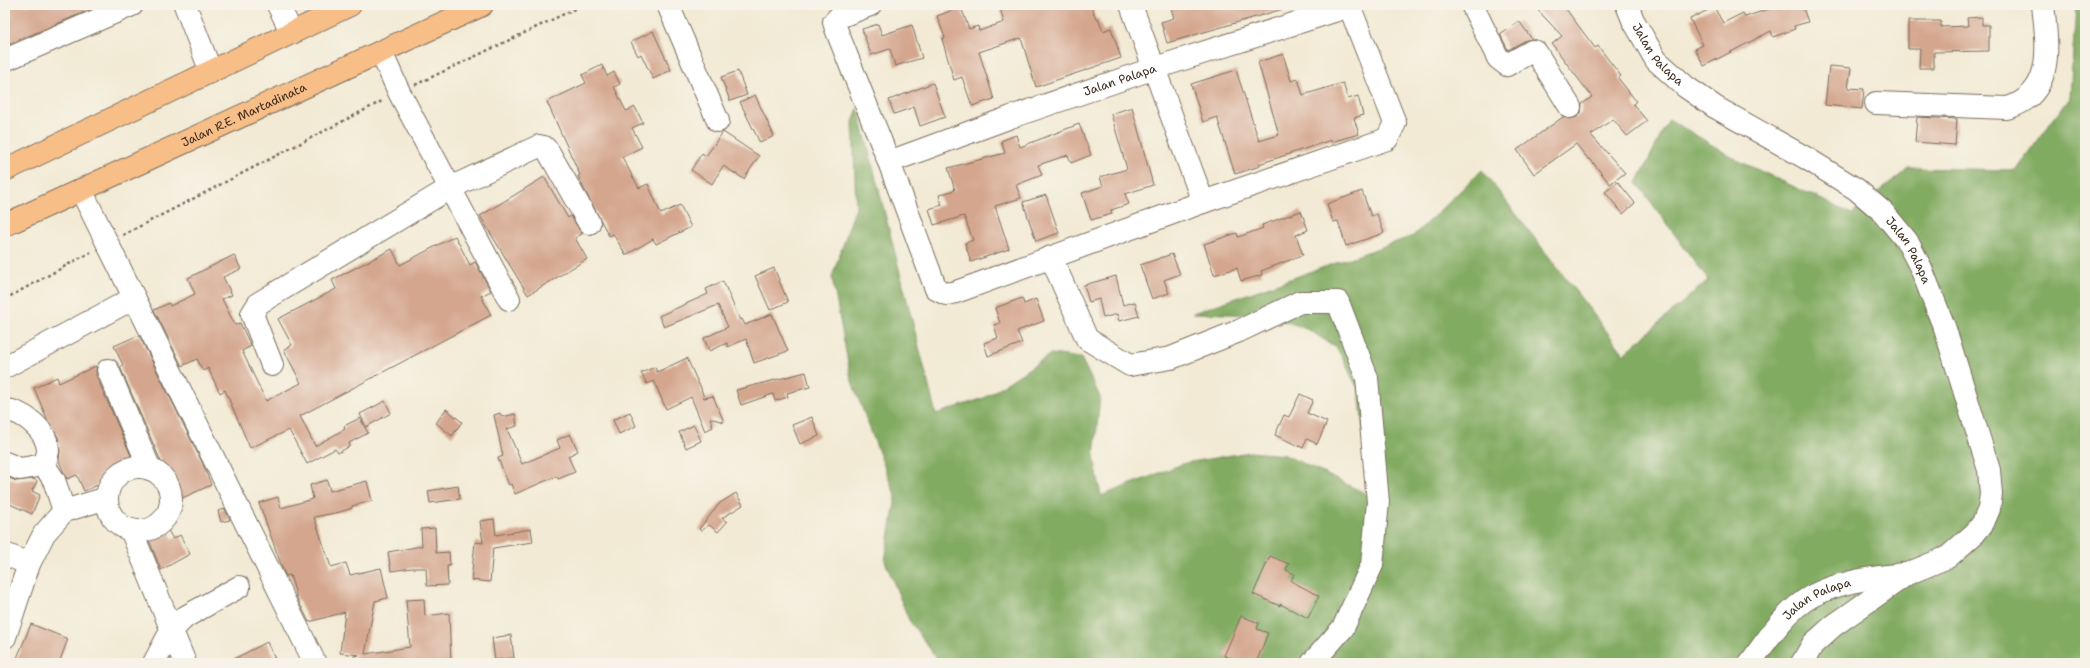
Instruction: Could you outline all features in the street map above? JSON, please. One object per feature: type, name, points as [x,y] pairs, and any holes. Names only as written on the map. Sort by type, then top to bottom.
[{"type":"highway","points":[[5,170],[350,5]]},
{"type":"highway","name":"Jalan R.E. Martadinata","points":[[5,225],[482,5]]},
{"type":"street","points":[[5,60],[132,5]]},
{"type":"street","points":[[184,5],[211,72]]},
{"type":"street","points":[[278,5],[292,33]]},
{"type":"street","points":[[668,5],[718,121]]},
{"type":"street","points":[[870,5],[839,17],[834,22],[889,162],[936,289],[946,294],[956,292],[1051,258],[1203,202],[1387,139],[1395,123],[1351,6]]},
{"type":"street","points":[[1131,5],[1203,202]]},
{"type":"street","points":[[1472,5],[1498,58],[1507,65],[1532,50],[1536,52],[1570,107]]},
{"type":"street","name":"Jalan Palapa","points":[[1627,5],[1633,20],[1656,60],[1686,87],[1715,107],[1806,158],[1856,189],[1884,212],[1907,241],[1921,268],[1945,329],[1989,470],[1991,494],[1989,508],[1983,523],[1960,547],[1948,557],[1907,574],[1833,626],[1813,644],[1802,663]]},
{"type":"street","points":[[1876,103],[2007,108],[2015,106],[2026,98],[2036,87],[2046,68],[2046,38],[2043,5]]},
{"type":"street","name":"Jalan Palapa","points":[[889,162],[1011,117],[1155,68],[1351,6]]},
{"type":"street","points":[[381,52],[399,92],[509,299]]},
{"type":"street","points":[[272,365],[252,314],[259,303],[450,188],[540,146],[544,147],[589,223]]},
{"type":"street","points":[[81,190],[315,663]]},
{"type":"street","points":[[1051,258],[1087,340],[1130,364],[1171,358],[1239,331],[1300,302],[1338,302],[1366,378],[1378,502],[1372,565],[1343,628],[1312,663]]},
{"type":"street","points":[[5,367],[134,298]]},
{"type":"street","points":[[108,370],[150,469]]},
{"type":"street","points":[[5,410],[14,411],[40,429],[48,450],[44,466],[54,480],[64,510]]},
{"type":"street","points":[[5,463],[20,469],[44,466]]},
{"type":"street","points":[[135,468],[150,469],[159,475],[166,483],[170,493],[170,503],[167,514],[152,528],[141,531],[131,530],[121,526],[113,518],[108,509],[107,498],[114,480],[121,473],[135,468]]},
{"type":"street","points":[[5,637],[29,564],[44,534],[64,510],[107,498]]},
{"type":"street","points":[[131,530],[185,663]]},
{"type":"street","points":[[5,554],[29,564]]},
{"type":"street","name":"Jalan Palapa","points":[[1750,663],[1786,618],[1811,596],[1834,586],[1862,580],[1907,574]]},
{"type":"street","points":[[154,663],[171,631],[185,617],[239,587]]},
{"type":"path","points":[[5,299],[108,243],[399,92],[583,5]]},
{"type":"green space","points":[[2076,5],[2085,5],[2085,663],[940,663],[909,620],[885,561],[896,497],[851,379],[832,277],[856,207],[853,122],[858,108],[936,414],[984,398],[1051,354],[1081,358],[1100,397],[1094,456],[1101,496],[1185,463],[1250,452],[1285,455],[1371,496],[1359,391],[1337,348],[1306,328],[1263,315],[1193,313],[1413,236],[1482,170],[1624,354],[1708,280],[1637,183],[1669,119],[1737,160],[1852,214],[1909,168],[2016,170],[2070,97]]},
{"type":"building","points":[[5,5],[101,5],[5,46]]},
{"type":"building","points":[[999,5],[1091,5],[1096,19],[1098,18],[1103,31],[1111,28],[1121,58],[1036,87],[1021,38],[979,52],[994,99],[972,106],[962,77],[954,80],[942,39],[945,38],[937,16],[961,7],[969,29],[978,26],[979,31],[1004,22]]},
{"type":"building","points":[[1170,5],[1282,5],[1283,9],[1167,43],[1161,22],[1174,18]]},
{"type":"building","points":[[1533,5],[1563,5],[1595,48],[1598,46],[1621,76],[1618,78],[1636,101],[1633,104],[1647,121],[1627,136],[1613,119],[1591,135],[1625,173],[1610,184],[1576,144],[1534,174],[1517,150],[1563,117],[1570,119],[1577,117],[1581,113],[1582,104],[1592,97],[1552,44],[1562,36]]},
{"type":"building","points":[[1781,5],[1802,5],[1808,22],[1794,26],[1795,29],[1773,37],[1771,31],[1704,66],[1695,49],[1703,45],[1690,19],[1714,7],[1723,23],[1743,13],[1745,17]]},
{"type":"building","points":[[1982,17],[1982,25],[1989,25],[1989,51],[1934,52],[1934,68],[1919,68],[1920,49],[1908,49],[1908,21],[1941,21],[1941,27],[1968,26],[1967,18]]},
{"type":"building","points":[[1519,21],[1532,39],[1526,40],[1508,50],[1500,34]]},
{"type":"building","points":[[878,24],[882,35],[912,25],[922,58],[895,66],[890,49],[871,55],[862,29]]},
{"type":"building","points":[[653,31],[671,70],[653,79],[641,54],[638,56],[631,42]]},
{"type":"building","points":[[1283,54],[1291,81],[1298,79],[1303,95],[1343,83],[1348,99],[1358,96],[1363,115],[1354,118],[1359,134],[1331,142],[1331,140],[1259,164],[1260,166],[1235,174],[1217,117],[1203,122],[1191,84],[1236,70],[1259,141],[1279,135],[1258,62]]},
{"type":"building","points":[[602,65],[607,76],[614,72],[620,84],[614,87],[626,111],[635,107],[643,123],[632,128],[642,147],[622,157],[639,188],[648,184],[661,214],[680,205],[691,227],[656,244],[653,239],[626,255],[613,234],[609,236],[583,187],[578,176],[580,175],[547,102],[586,83],[582,75]]},
{"type":"building","points":[[1829,66],[1851,68],[1848,88],[1864,89],[1862,109],[1825,105]]},
{"type":"building","points":[[738,71],[747,95],[730,101],[721,77]]},
{"type":"building","points":[[933,83],[945,117],[920,126],[914,107],[894,114],[889,100]]},
{"type":"building","points":[[755,95],[774,136],[760,143],[740,102]]},
{"type":"building","points":[[1132,107],[1153,185],[1125,194],[1129,204],[1111,210],[1112,214],[1091,220],[1082,193],[1103,186],[1100,177],[1127,169],[1111,114]]},
{"type":"building","points":[[1917,117],[1957,119],[1955,145],[1915,142]]},
{"type":"building","points":[[1079,124],[1091,155],[1071,163],[1068,155],[1038,165],[1042,175],[1016,185],[1021,198],[995,206],[1009,249],[971,262],[965,243],[973,240],[964,216],[934,225],[929,209],[942,205],[939,195],[955,190],[948,168],[1005,153],[1001,141],[1016,135],[1020,147]]},
{"type":"building","points":[[723,132],[759,156],[744,179],[723,166],[712,184],[691,170],[702,153],[706,156]]},
{"type":"building","points":[[544,177],[568,218],[571,216],[582,234],[575,238],[587,259],[528,295],[480,216]]},
{"type":"building","points":[[1618,182],[1635,203],[1623,214],[1605,192]]},
{"type":"building","points":[[1362,191],[1371,216],[1377,214],[1384,233],[1346,246],[1338,221],[1333,222],[1327,204]]},
{"type":"building","points":[[1046,195],[1059,233],[1036,241],[1023,202]]},
{"type":"building","points":[[1301,211],[1308,230],[1296,235],[1303,255],[1261,271],[1262,275],[1241,281],[1237,268],[1214,275],[1204,244],[1237,233],[1238,237],[1263,228],[1262,225]]},
{"type":"building","points":[[455,236],[470,265],[475,262],[491,291],[481,296],[491,315],[300,416],[315,446],[345,429],[344,426],[360,418],[368,433],[349,443],[350,446],[338,453],[335,449],[307,464],[289,430],[250,448],[225,390],[220,393],[208,368],[203,371],[197,359],[182,366],[154,310],[169,303],[170,306],[195,294],[188,278],[234,255],[241,269],[223,277],[232,295],[222,299],[235,325],[240,323],[251,346],[242,351],[266,401],[301,383],[284,350],[292,345],[278,319],[336,289],[332,280],[392,249],[400,265]]},
{"type":"building","points":[[1172,254],[1180,274],[1164,280],[1169,293],[1152,299],[1140,265]]},
{"type":"building","points":[[774,268],[788,302],[770,310],[755,276]]},
{"type":"building","points":[[1116,276],[1123,305],[1135,302],[1139,316],[1119,321],[1117,314],[1103,318],[1099,299],[1089,302],[1084,285]]},
{"type":"building","points":[[723,281],[740,320],[742,319],[745,325],[772,314],[788,351],[754,363],[746,339],[728,347],[727,343],[709,351],[704,338],[728,327],[718,305],[664,327],[659,316],[708,294],[706,289]]},
{"type":"building","points":[[1022,298],[1024,304],[1036,299],[1044,321],[1017,331],[1022,343],[988,356],[984,343],[998,338],[994,325],[1000,323],[995,308]]},
{"type":"building","points":[[139,335],[203,464],[211,485],[178,500],[170,482],[167,483],[162,471],[162,464],[120,367],[123,365],[114,346]]},
{"type":"building","points":[[687,358],[700,385],[704,398],[713,396],[724,422],[710,418],[713,427],[705,431],[691,397],[666,409],[654,381],[647,384],[641,373],[655,367],[657,372]]},
{"type":"building","points":[[96,366],[96,375],[135,465],[106,478],[107,481],[84,491],[77,475],[67,479],[59,461],[60,451],[58,437],[48,421],[34,388],[57,377],[59,383]]},
{"type":"building","points":[[806,372],[810,387],[787,393],[788,397],[775,401],[773,394],[741,405],[736,390]]},
{"type":"building","points":[[1300,394],[1313,400],[1307,413],[1327,422],[1317,444],[1307,439],[1303,448],[1275,435],[1284,415],[1289,417]]},
{"type":"building","points":[[385,401],[391,413],[366,427],[360,414]]},
{"type":"building","points":[[446,409],[462,422],[452,436],[436,423]]},
{"type":"building","points":[[630,412],[636,426],[619,434],[613,420]]},
{"type":"building","points":[[500,413],[502,417],[515,414],[517,426],[507,429],[522,464],[560,448],[557,440],[570,434],[578,451],[568,456],[575,472],[558,479],[557,476],[515,494],[511,484],[509,485],[498,458],[503,456],[494,415]]},
{"type":"building","points":[[812,417],[819,436],[800,444],[792,425]]},
{"type":"building","points":[[694,425],[701,441],[686,448],[679,432]]},
{"type":"building","points":[[5,476],[16,481],[33,479],[37,481],[32,491],[40,495],[32,514],[5,502]]},
{"type":"building","points":[[327,480],[330,491],[367,481],[372,501],[352,506],[352,508],[340,512],[314,517],[331,567],[346,563],[350,575],[381,568],[388,598],[375,601],[365,654],[410,647],[406,600],[424,599],[425,616],[449,613],[451,663],[355,663],[354,656],[359,655],[340,653],[345,612],[309,622],[297,598],[290,575],[286,576],[283,570],[259,503],[278,497],[281,508],[313,499],[310,485]]},
{"type":"building","points":[[458,486],[460,499],[430,503],[428,491]]},
{"type":"building","points":[[736,493],[743,505],[722,518],[727,522],[718,532],[709,525],[701,531],[699,529],[720,503]]},
{"type":"building","points":[[225,509],[230,520],[221,522],[218,511]]},
{"type":"building","points":[[494,519],[496,535],[531,529],[533,542],[493,548],[490,582],[471,580],[475,542],[483,543],[480,521]]},
{"type":"building","points":[[165,525],[173,539],[180,535],[190,554],[161,570],[147,535]]},
{"type":"building","points":[[435,528],[436,553],[449,552],[450,566],[447,566],[448,585],[427,586],[426,568],[391,571],[388,552],[422,546],[421,529]]},
{"type":"building","points":[[1270,556],[1289,564],[1286,570],[1294,574],[1291,581],[1319,596],[1308,618],[1280,604],[1280,606],[1253,594]]},
{"type":"building","points":[[1241,616],[1259,623],[1257,629],[1268,633],[1256,663],[1241,663],[1224,656]]},
{"type":"building","points":[[31,624],[68,639],[59,663],[15,663]]},
{"type":"building","points":[[511,635],[514,658],[495,660],[492,638]]},
{"type":"building","points":[[267,642],[277,663],[226,663]]}]
